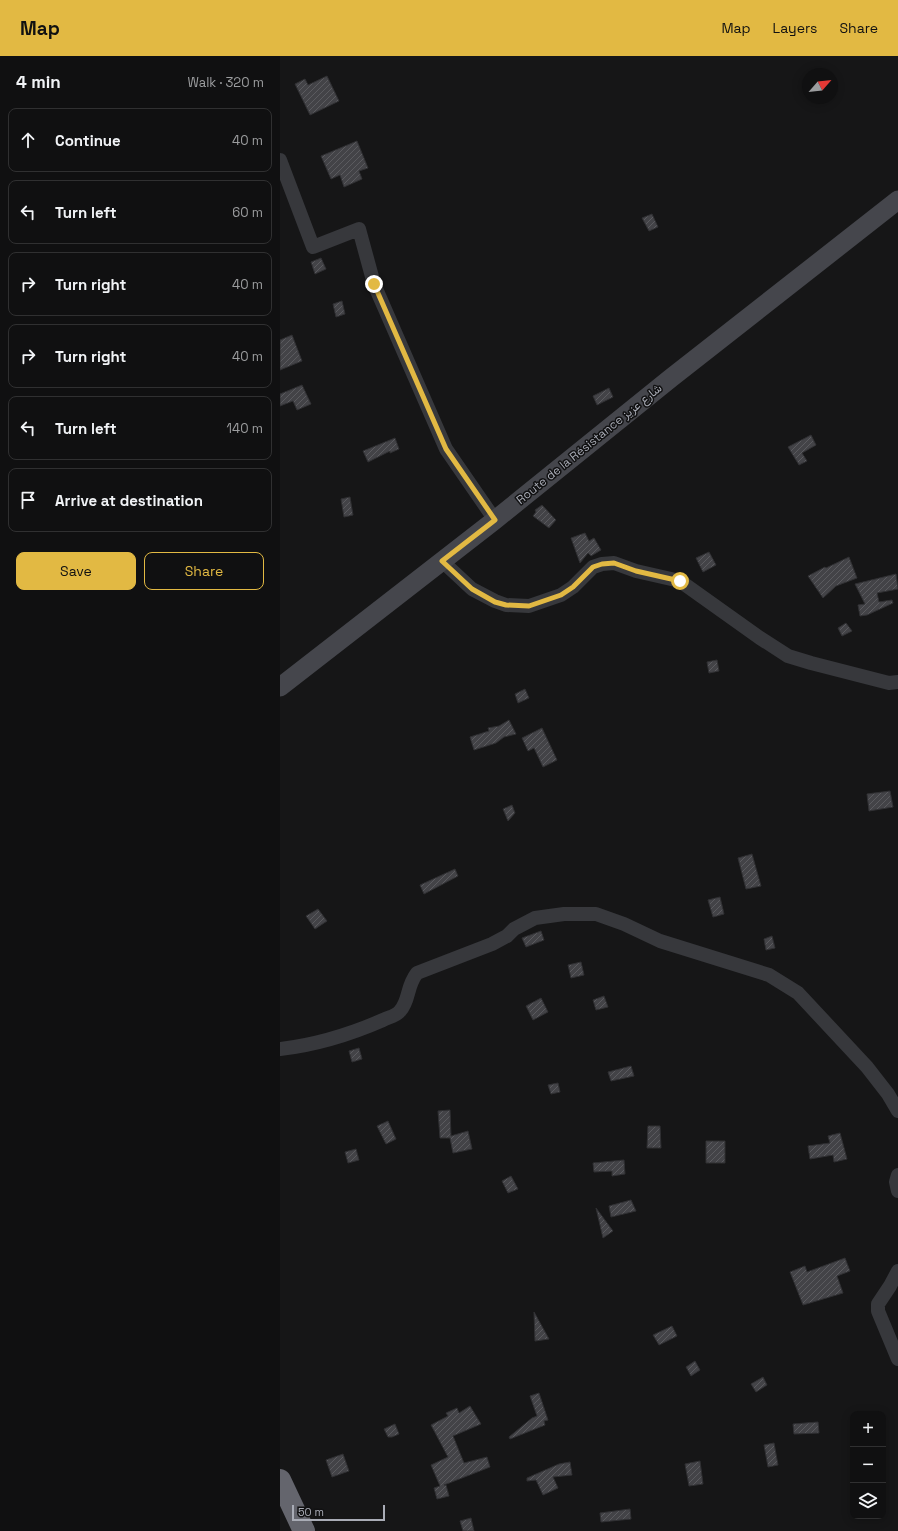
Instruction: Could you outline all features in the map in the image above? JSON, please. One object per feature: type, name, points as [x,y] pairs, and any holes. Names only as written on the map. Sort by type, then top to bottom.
[{"type":"highway","points":[[280,1480],[304,1531]]},
{"type":"street","points":[[280,160],[313,247],[359,229],[374,284],[446,449],[495,520]]},
{"type":"street","name":"Route de la Résistance شارع عزيز","points":[[280,686],[495,520],[671,378],[898,200]]},
{"type":"street","points":[[442,561],[472,589],[495,602],[506,605],[529,606],[561,595],[573,587],[593,567],[602,564],[614,563],[636,571],[680,581],[788,656],[889,683],[898,682]]},
{"type":"street","points":[[280,1050],[360,1030],[398,1013],[406,1003],[412,979],[417,973],[492,944],[507,936],[514,929],[535,918],[564,914],[596,914],[624,924],[660,941],[769,975],[798,993],[867,1067],[888,1094],[898,1111]]},
{"type":"street","points":[[898,1175],[896,1182],[898,1191]]},
{"type":"street","points":[[898,1271],[878,1304],[878,1311],[898,1359]]},
{"type":"building","points":[[327,76],[339,101],[310,115],[295,84],[305,79],[308,85]]},
{"type":"building","points":[[357,141],[368,168],[359,171],[362,179],[344,187],[340,175],[331,179],[321,156]]},
{"type":"building","points":[[652,214],[658,227],[649,231],[642,218]]},
{"type":"building","points":[[321,258],[326,269],[315,274],[311,262]]},
{"type":"building","points":[[342,301],[345,314],[336,317],[333,304]]},
{"type":"building","points":[[292,335],[302,361],[280,370],[280,340]]},
{"type":"building","points":[[302,385],[311,404],[297,410],[293,401],[280,406],[280,394]]},
{"type":"building","points":[[609,388],[613,397],[597,405],[593,396]]},
{"type":"building","points":[[811,435],[816,445],[802,453],[807,461],[799,465],[788,447]]},
{"type":"building","points":[[395,438],[399,449],[390,453],[390,451],[368,462],[363,451]]},
{"type":"building","points":[[350,497],[353,515],[344,517],[341,499]]},
{"type":"building","points":[[542,505],[556,520],[549,528],[533,516],[536,512],[535,510]]},
{"type":"building","points":[[585,533],[589,541],[594,538],[601,550],[591,556],[588,553],[580,563],[571,538]]},
{"type":"building","points":[[709,552],[716,565],[703,572],[696,558]]},
{"type":"building","points":[[849,557],[857,578],[836,586],[823,598],[808,576]]},
{"type":"building","points":[[896,574],[898,589],[877,593],[879,602],[892,600],[893,603],[867,615],[860,616],[858,605],[865,604],[855,584]]},
{"type":"building","points":[[846,623],[852,631],[842,636],[838,628]]},
{"type":"building","points":[[717,660],[719,671],[709,673],[707,662]]},
{"type":"building","points":[[525,689],[529,698],[518,703],[515,694]]},
{"type":"building","points":[[509,720],[516,734],[504,737],[496,743],[474,750],[470,737],[489,731],[488,728],[499,726]]},
{"type":"building","points":[[542,728],[557,760],[543,767],[534,748],[528,751],[522,738]]},
{"type":"building","points":[[890,791],[893,807],[869,811],[867,794]]},
{"type":"building","points":[[512,805],[515,813],[508,821],[503,809]]},
{"type":"building","points":[[752,854],[761,886],[746,889],[738,858]]},
{"type":"building","points":[[455,869],[458,876],[424,894],[420,885]]},
{"type":"building","points":[[720,897],[724,914],[713,917],[708,900]]},
{"type":"building","points":[[318,909],[327,921],[315,929],[306,916]]},
{"type":"building","points":[[541,931],[544,940],[526,947],[522,938]]},
{"type":"building","points":[[772,936],[775,948],[766,950],[764,939]]},
{"type":"building","points":[[581,962],[584,975],[571,978],[568,965]]},
{"type":"building","points":[[604,996],[608,1007],[596,1010],[593,1000]]},
{"type":"building","points":[[541,998],[548,1012],[533,1020],[526,1006]]},
{"type":"building","points":[[359,1048],[362,1059],[352,1062],[349,1051]]},
{"type":"building","points":[[631,1066],[634,1076],[611,1081],[608,1072]]},
{"type":"building","points":[[558,1083],[560,1092],[551,1094],[548,1085]]},
{"type":"building","points":[[450,1110],[451,1136],[468,1131],[472,1149],[453,1153],[450,1138],[440,1138],[438,1111]]},
{"type":"building","points":[[388,1121],[396,1139],[386,1144],[377,1126]]},
{"type":"building","points":[[648,1126],[660,1126],[661,1148],[647,1148]]},
{"type":"building","points":[[840,1133],[847,1159],[834,1162],[833,1155],[810,1159],[808,1146],[830,1143],[828,1136]]},
{"type":"building","points":[[706,1141],[725,1141],[725,1163],[706,1163]]},
{"type":"building","points":[[356,1149],[359,1160],[348,1163],[345,1152]]},
{"type":"building","points":[[624,1160],[625,1174],[612,1176],[612,1171],[594,1172],[593,1163]]},
{"type":"building","points":[[511,1176],[518,1189],[508,1193],[502,1181]]},
{"type":"building","points":[[631,1200],[636,1211],[611,1217],[609,1206]]},
{"type":"building","points":[[596,1208],[613,1231],[603,1238]]},
{"type":"building","points":[[845,1258],[850,1271],[837,1276],[843,1293],[803,1305],[790,1272],[805,1266],[807,1272]]},
{"type":"building","points":[[534,1312],[549,1339],[535,1341]]},
{"type":"building","points":[[672,1326],[677,1336],[659,1345],[653,1335]]},
{"type":"building","points":[[695,1361],[700,1370],[691,1376],[686,1367]]},
{"type":"building","points":[[763,1377],[767,1385],[756,1392],[751,1384]]},
{"type":"building","points":[[539,1393],[548,1420],[544,1421],[545,1425],[510,1439],[509,1437],[532,1418],[537,1416],[530,1396]]},
{"type":"building","points":[[470,1406],[481,1424],[453,1436],[464,1463],[487,1457],[490,1467],[444,1485],[446,1485],[449,1496],[437,1499],[434,1488],[440,1486],[431,1465],[448,1457],[431,1425],[448,1416],[446,1413],[457,1408],[459,1413]]},
{"type":"building","points":[[818,1422],[819,1433],[794,1434],[793,1424]]},
{"type":"building","points":[[395,1424],[399,1434],[388,1437],[384,1429]]},
{"type":"building","points":[[774,1443],[778,1465],[768,1467],[764,1445]]},
{"type":"building","points":[[343,1454],[349,1471],[332,1477],[326,1460]]},
{"type":"building","points":[[700,1461],[703,1484],[689,1486],[685,1464]]},
{"type":"building","points":[[570,1462],[572,1475],[553,1477],[558,1488],[543,1495],[536,1480],[527,1481],[527,1478],[559,1464]]},
{"type":"building","points":[[630,1509],[631,1519],[601,1522],[600,1513]]},
{"type":"building","points":[[471,1518],[474,1531],[463,1531],[460,1521]]},
{"type":"route","points":[[374,284],[446,449],[495,520],[442,561],[472,589],[495,602],[506,605],[529,606],[561,595],[573,587],[593,567],[602,564],[614,563],[636,571],[680,581]]}]
